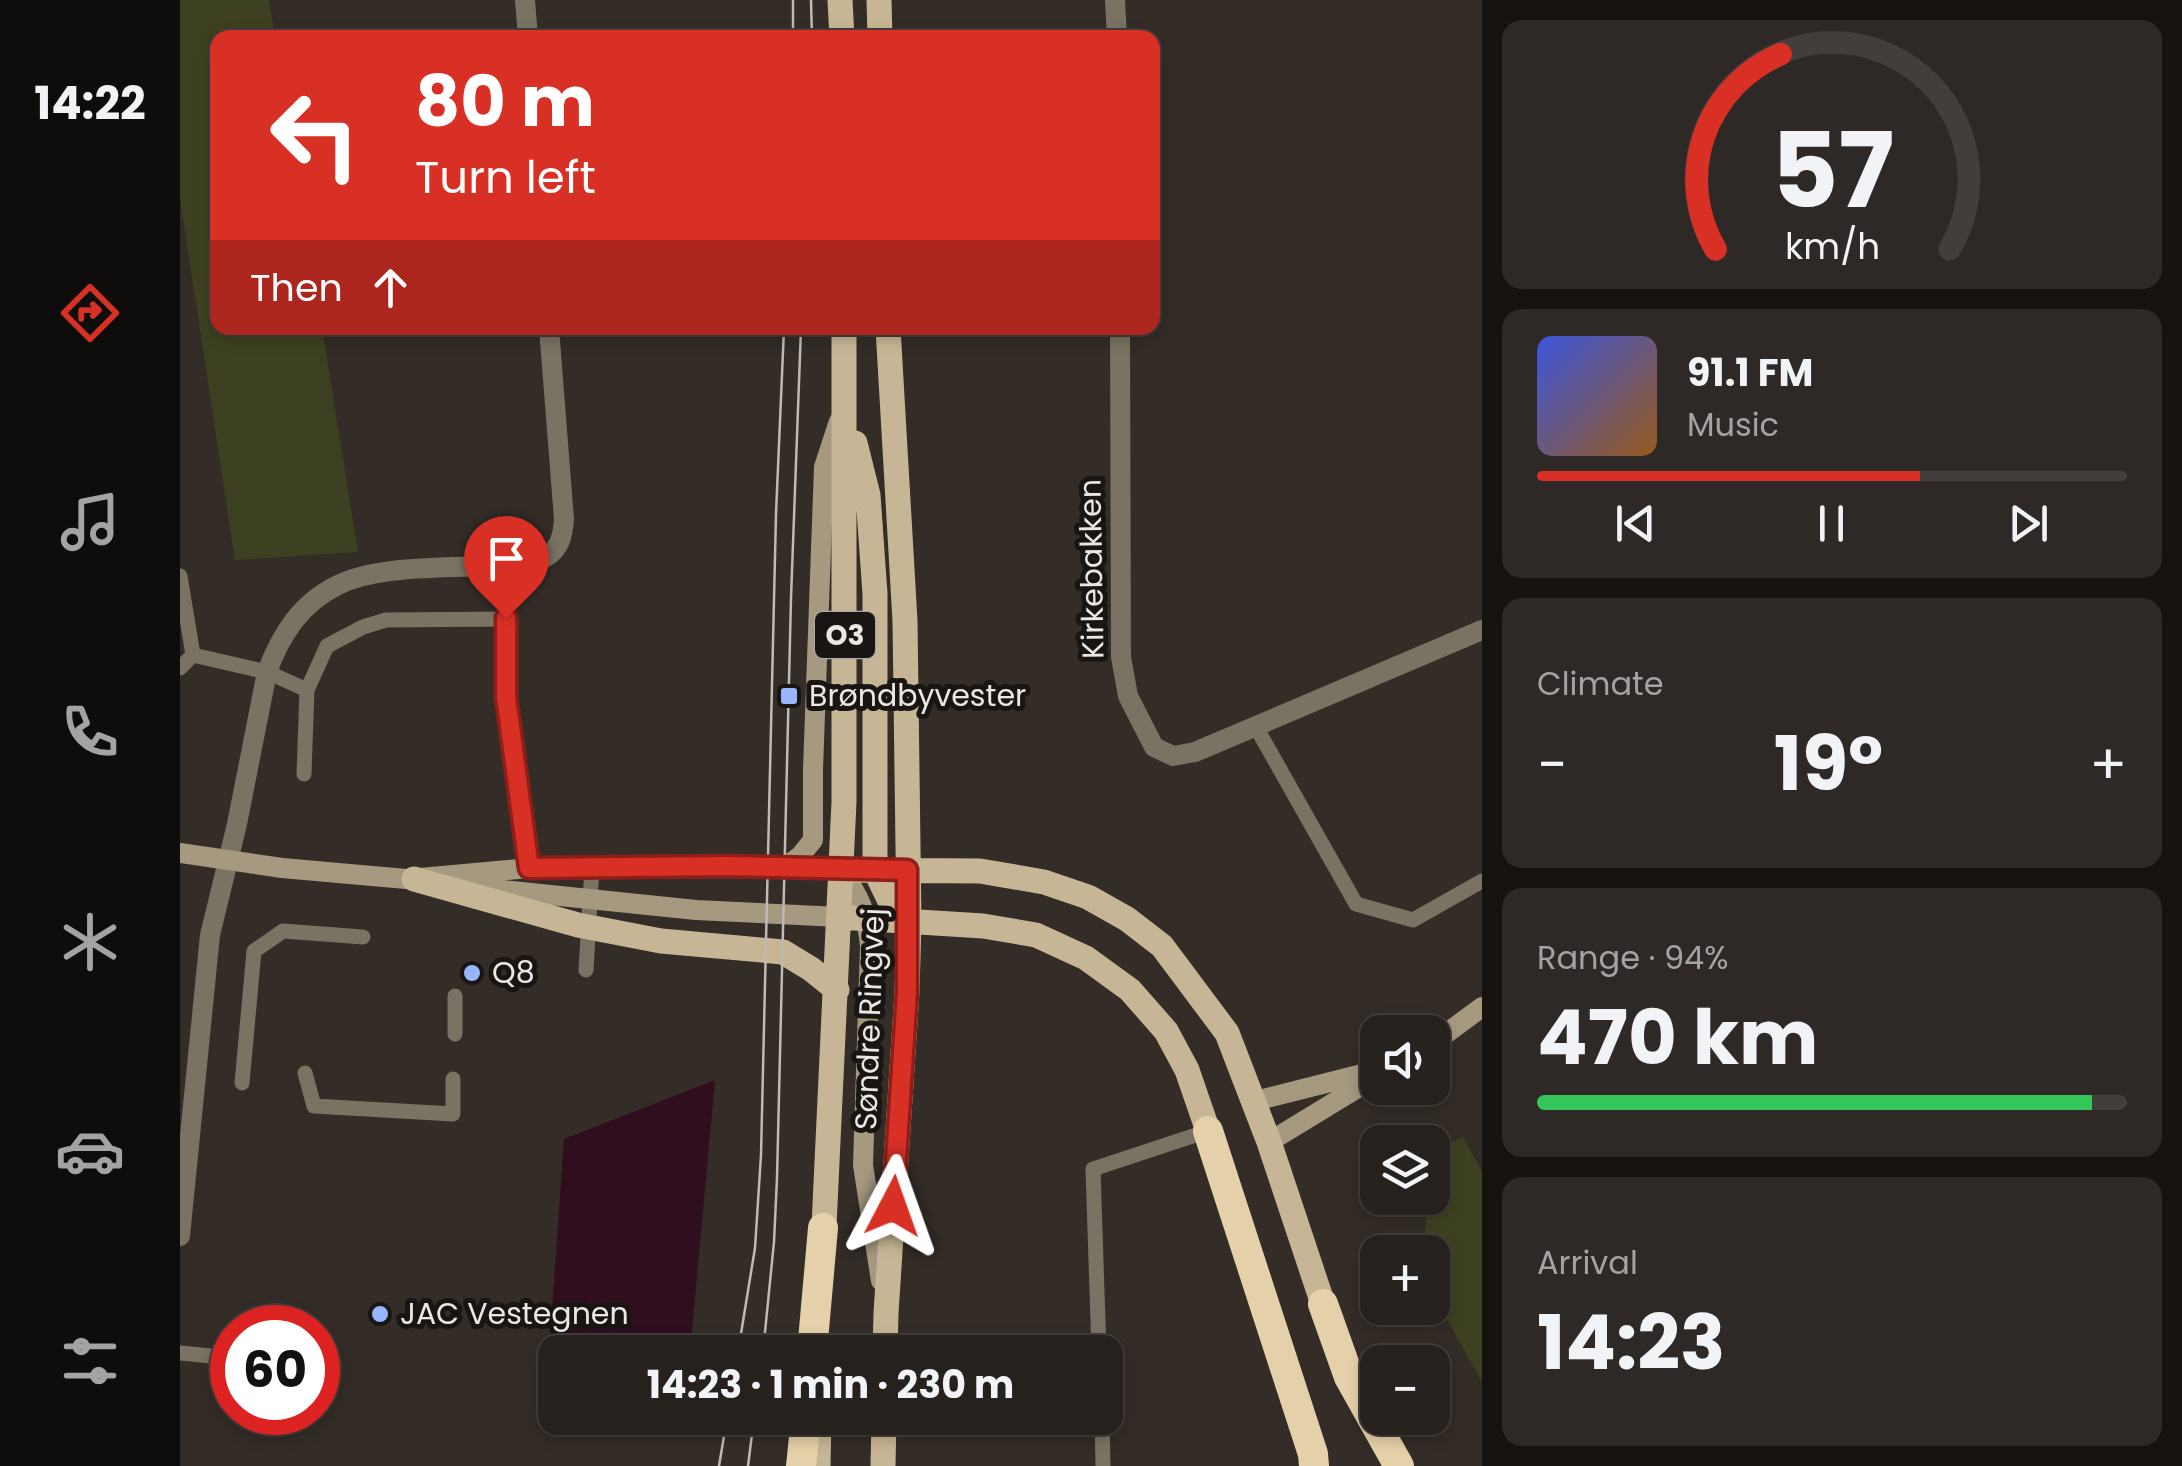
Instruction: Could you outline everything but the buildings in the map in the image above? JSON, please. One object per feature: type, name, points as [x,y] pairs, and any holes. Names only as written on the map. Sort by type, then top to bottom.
[{"type":"highway","points":[[1208,1131],[1314,1466]]},
{"type":"highway","points":[[814,1335],[823,1228]]},
{"type":"highway","points":[[1323,1304],[1349,1377],[1398,1466]]},
{"type":"highway","points":[[801,1466],[804,1435]]},
{"type":"main road","points":[[840,0],[842,30]]},
{"type":"main road","points":[[878,0],[880,30]]},
{"type":"main road","name":"Søndre Ringvej","points":[[821,1335],[844,802],[844,335]]},
{"type":"main road","name":"Søndre Ringvej","points":[[885,1335],[909,920],[905,622],[888,335]]},
{"type":"main road","points":[[845,400],[868,495],[875,594],[875,870],[889,898],[909,920]]},
{"type":"main road","points":[[841,870],[980,871],[1044,882],[1088,897],[1127,919],[1162,946],[1228,1033],[1323,1304]]},
{"type":"main road","points":[[414,878],[589,928],[661,940],[783,952],[836,990]]},
{"type":"main road","points":[[839,917],[983,926],[1036,935],[1086,958],[1130,990],[1166,1031],[1187,1070],[1208,1131]]},
{"type":"main road","points":[[818,1466],[819,1435]]},
{"type":"main road","points":[[884,1435],[884,1466]]},
{"type":"street","points":[[525,0],[527,30]]},
{"type":"street","points":[[1115,0],[1116,30]]},
{"type":"street","points":[[180,1236],[210,935],[229,862],[267,672],[280,638],[300,612],[338,584],[365,575],[542,560],[556,550],[563,536],[564,519],[551,335]]},
{"type":"street","name":"Kirkebakken","points":[[1120,335],[1121,657],[1128,696],[1154,747],[1173,756],[1196,752],[1482,630]]},
{"type":"street","points":[[785,867],[813,840],[824,466],[845,400]]},
{"type":"street","points":[[180,853],[229,862],[696,910],[839,917]]},
{"type":"street","points":[[414,878],[529,868],[841,870],[867,918],[870,946],[863,1165],[886,1312]]},
{"type":"street","points":[[1450,1031],[1482,1007]]},
{"type":"street","points":[[1254,1101],[1360,1077]]},
{"type":"street","points":[[1269,1142],[1360,1084]]},
{"type":"lane","points":[[180,576],[192,655]]},
{"type":"lane","points":[[304,774],[307,690],[327,646],[386,620],[506,618],[506,697],[529,868]]},
{"type":"lane","points":[[192,655],[267,672],[307,690]]},
{"type":"lane","points":[[180,668],[192,655]]},
{"type":"lane","points":[[1256,726],[1356,904],[1413,920],[1482,881]]},
{"type":"lane","points":[[586,970],[592,867]]},
{"type":"lane","points":[[242,1083],[254,951],[283,931],[363,937]]},
{"type":"lane","points":[[456,996],[456,1034]]},
{"type":"lane","points":[[305,1072],[314,1106],[453,1114],[454,1080]]},
{"type":"lane","points":[[1098,1335],[1092,1169],[1208,1131]]},
{"type":"lane","points":[[180,1353],[210,1356]]},
{"type":"lane","points":[[1103,1435],[1104,1466]]},
{"type":"green space","points":[[180,0],[269,0],[274,30],[210,30],[210,335],[323,335],[358,552],[235,560],[180,198]]},
{"type":"green space","points":[[1463,1137],[1482,1172],[1482,1382],[1450,1325],[1450,1235],[1425,1235],[1426,1215],[1450,1215],[1450,1143]]},
{"type":"shaded area","points":[[715,1080],[692,1335],[550,1335],[564,1139]]},
{"type":"tram line","points":[[793,0],[793,30]]},
{"type":"tram line","points":[[811,0],[812,30]]},
{"type":"tram line","points":[[741,1335],[755,1248],[761,1155],[784,335]]},
{"type":"tram line","points":[[765,1335],[777,1178],[801,335]]},
{"type":"tram line","points":[[719,1466],[724,1435]]},
{"type":"tram line","points":[[748,1466],[752,1435]]},
{"type":"place","name":"Brøndbyvester","points":[[789,696]]},
{"type":"place","name":"Q8","points":[[472,973]]},
{"type":"place","name":"JAC Vestegnen","points":[[380,1314]]},
{"type":"route","points":[[506,618],[506,697],[529,868],[727,866],[907,870],[907,992],[893,1206]]}]
